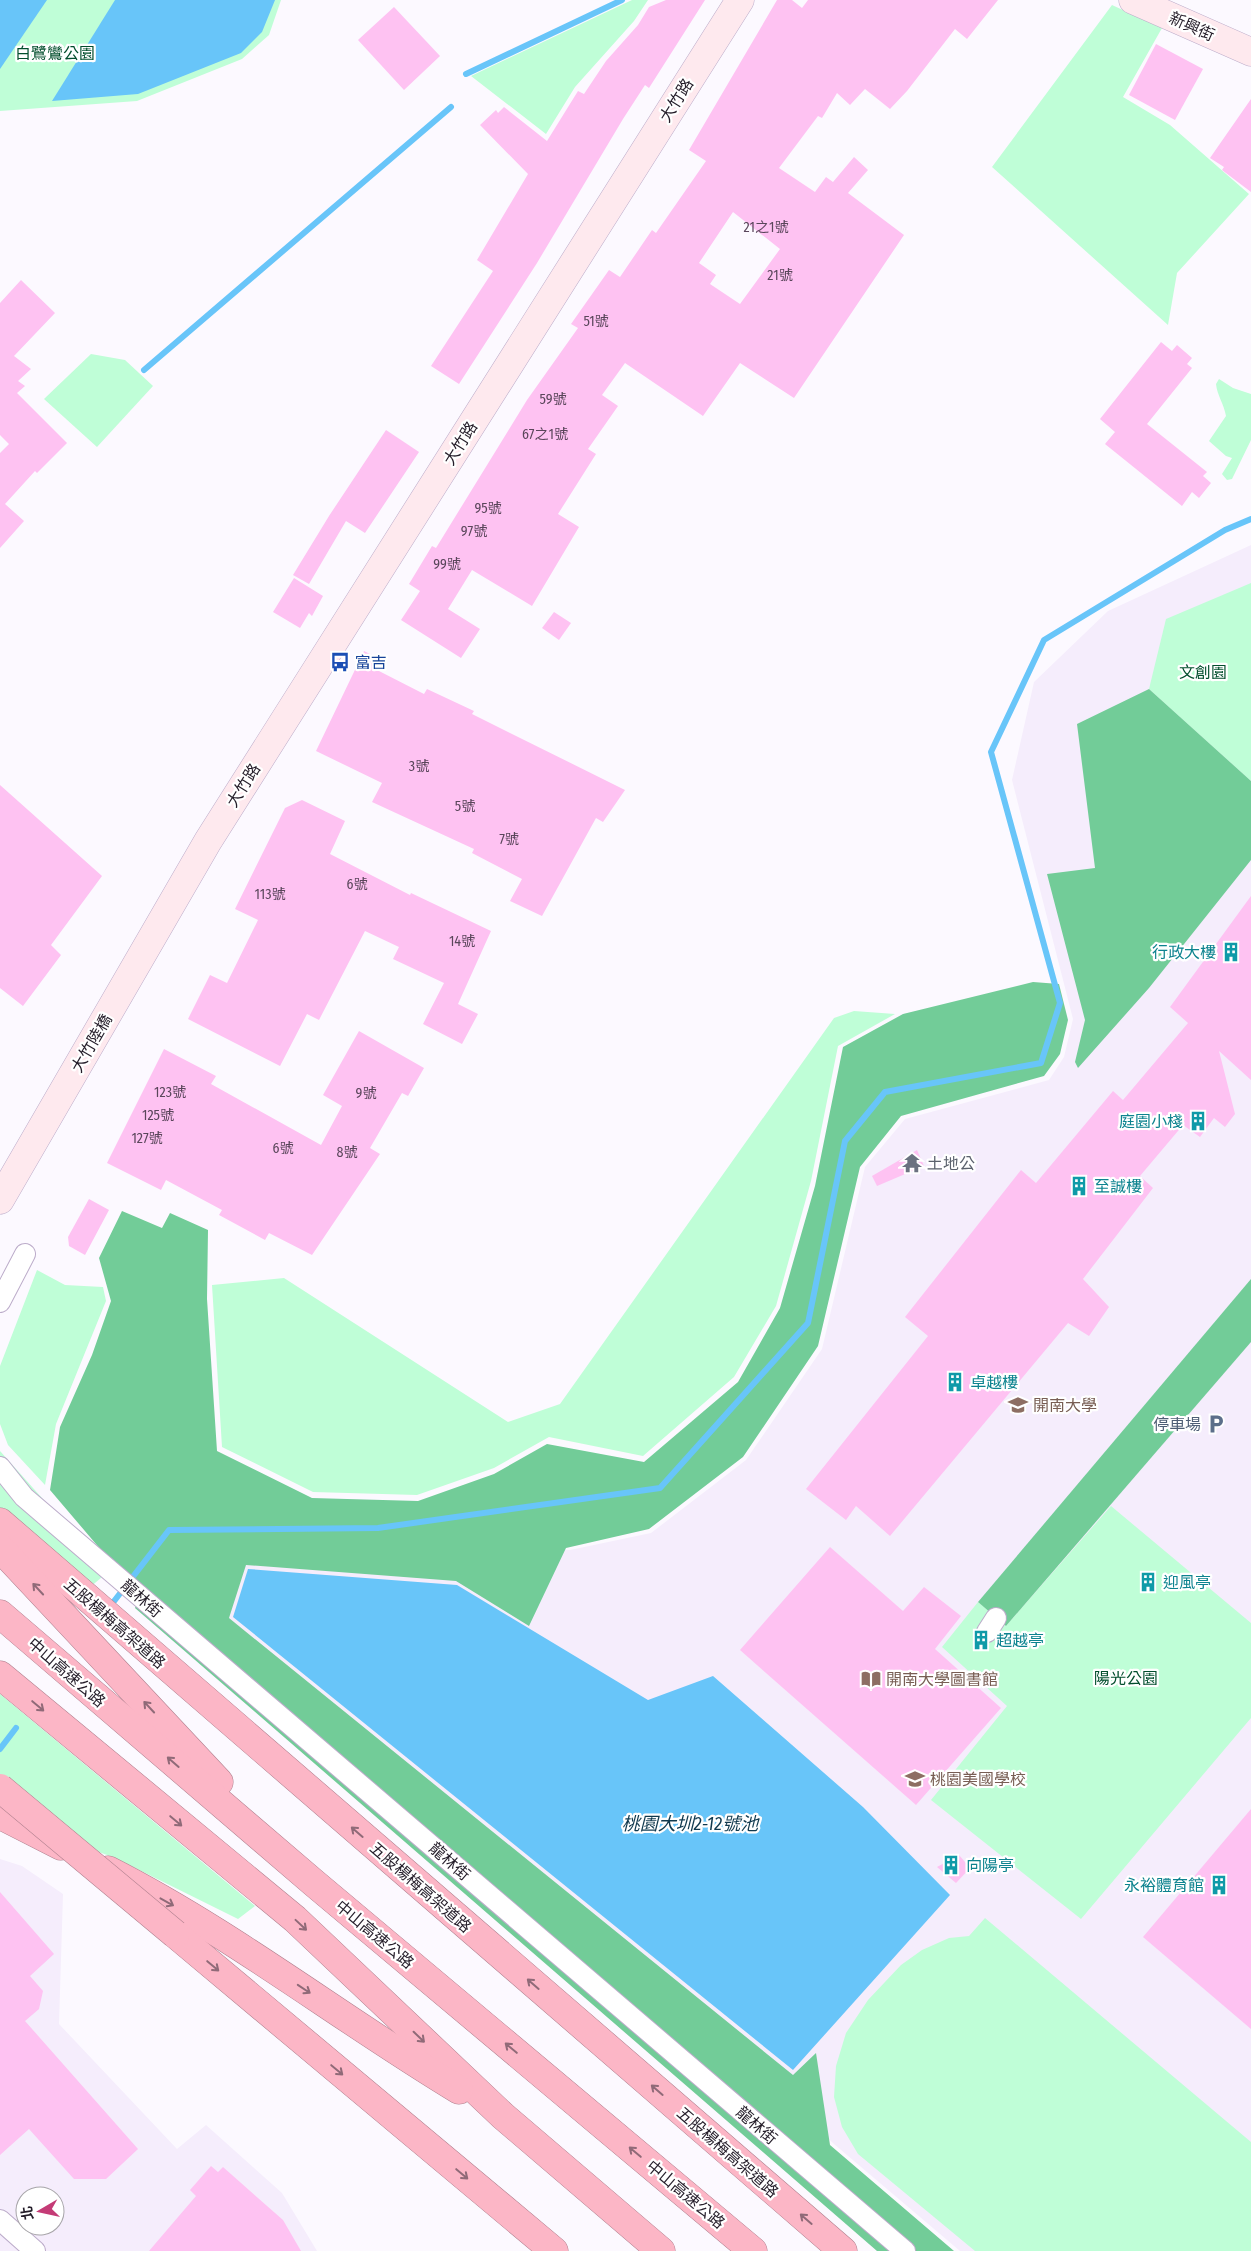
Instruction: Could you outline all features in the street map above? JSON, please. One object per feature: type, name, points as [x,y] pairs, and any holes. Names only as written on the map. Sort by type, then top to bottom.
[{"type":"highway","name":"五股楊梅高架道路","points":[[0,1522],[843,2251]]},
{"type":"highway","points":[[0,1548],[314,1883]]},
{"type":"highway","name":"中山高速公路","points":[[0,1614],[314,1883],[753,2251]]},
{"type":"highway","points":[[0,1675],[295,1919],[503,2116],[661,2251]]},
{"type":"highway","points":[[0,1788],[554,2251]]},
{"type":"highway","points":[[0,1810],[175,1934]]},
{"type":"highway","points":[[0,1815],[121,1876],[206,1924],[398,2053],[503,2116]]},
{"type":"main road","name":"大竹路","points":[[182,886],[222,818],[740,0]]},
{"type":"main road","name":"新興街","points":[[1133,0],[1251,52]]},
{"type":"main road","name":"大竹陸橋","points":[[0,1200],[182,886]]},
{"type":"street","points":[[0,1302],[25,1254]]},
{"type":"street","name":"龍林街","points":[[0,1467],[24,1497],[905,2251]]},
{"type":"street","points":[[0,2220],[35,2251]]},
{"type":"shaded area","name":"開南大學","points":[[1251,545],[1251,2251],[960,2251],[834,2144],[773,2087],[221,1619],[239,1556],[570,1550],[651,1533],[746,1460],[822,1349],[865,1167],[905,1119],[1049,1080],[1064,1057],[1073,1019],[1012,780],[1034,682],[1108,611]]},
{"type":"shaded area","points":[[0,1859],[22,1866],[63,1894],[59,2024],[177,2149],[206,2125],[282,2193],[317,2251],[0,2251]]},
{"type":"green space","name":"白鷺鸞公園","points":[[0,0],[281,0],[269,35],[242,59],[137,101],[0,111]]},
{"type":"green space","points":[[632,0],[648,0],[634,21],[575,87],[546,134],[471,76]]},
{"type":"green space","points":[[1112,5],[1162,28],[1123,97],[1170,125],[1249,194],[1177,273],[1168,325],[992,167]]},
{"type":"green space","points":[[91,354],[125,360],[153,386],[97,447],[44,399]]},
{"type":"green space","points":[[1219,379],[1233,388],[1251,394],[1251,440],[1232,479],[1227,480],[1222,474],[1232,458],[1226,456],[1209,441],[1226,416],[1216,384]]},
{"type":"green space","name":"文創園","points":[[1251,583],[1251,781],[1149,689],[1166,619]]},
{"type":"green space","points":[[1149,689],[1251,781],[1251,860],[1149,988],[1078,1068],[1075,1062],[1085,1020],[1047,874],[1095,868],[1077,724]]},
{"type":"green space","points":[[1033,982],[1059,984],[1068,1020],[1060,1054],[1044,1076],[901,1116],[860,1167],[818,1346],[743,1457],[649,1529],[566,1548],[529,1626],[456,1581],[246,1565],[229,1618],[793,2075],[816,2053],[830,2145],[954,2251],[877,2251],[135,1608],[144,1587],[113,1564],[50,1490],[60,1427],[92,1355],[111,1301],[99,1258],[122,1211],[162,1228],[170,1213],[208,1230],[207,1299],[217,1451],[312,1498],[418,1501],[494,1474],[547,1444],[644,1462],[738,1382],[780,1308],[815,1186],[843,1047],[903,1014]]},
{"type":"green space","points":[[854,1011],[895,1014],[838,1046],[811,1181],[776,1306],[734,1377],[643,1456],[549,1437],[494,1468],[417,1495],[313,1492],[222,1447],[212,1285],[284,1278],[508,1422],[560,1404],[834,1018]]},
{"type":"green space","points":[[37,1270],[65,1285],[103,1287],[106,1301],[56,1424],[45,1485],[8,1445],[0,1424],[0,1366]]},
{"type":"green space","points":[[1251,1279],[1251,1342],[1006,1626],[978,1602]]},
{"type":"green space","points":[[0,1451],[108,1572],[76,1599],[0,1511]]},
{"type":"green space","name":"陽光公園","points":[[1111,1506],[1251,1623],[1251,1718],[1081,1919],[931,1800],[1007,1706],[942,1647],[978,1602],[1006,1626]]},
{"type":"green space","points":[[0,1694],[255,1906],[238,1919],[115,1858],[0,1815]]},
{"type":"green space","points":[[985,1918],[1251,2142],[1251,2251],[975,2251],[858,2154],[842,2127],[834,2097],[836,2066],[846,2033],[868,2000],[901,1965],[922,1950],[949,1938],[969,1936]]},
{"type":"water","points":[[0,0],[47,0],[0,69]]},
{"type":"water","points":[[115,0],[275,0],[262,32],[241,53],[138,94],[52,101]]},
{"type":"water","name":"桃園大圳2-12號池","points":[[248,1569],[457,1585],[648,1700],[713,1676],[863,1807],[950,1895],[793,2070],[233,1617]]},
{"type":"building","points":[[666,0],[705,0],[649,88],[645,85],[623,119],[537,263],[459,384],[431,366],[493,271],[477,260],[528,174],[480,125],[496,110],[498,113],[504,107],[547,141],[578,91],[584,94],[606,61],[638,25],[649,7]]},
{"type":"building","points":[[777,0],[792,0],[802,8],[808,0],[998,0],[967,39],[955,29],[907,91],[890,109],[865,89],[850,105],[837,93],[822,118],[818,116],[779,168],[815,192],[826,177],[833,182],[854,157],[868,170],[848,193],[904,235],[794,398],[740,363],[703,416],[625,363],[602,395],[618,406],[588,449],[596,454],[558,514],[579,527],[532,606],[472,570],[448,609],[480,629],[461,658],[401,620],[420,591],[409,584],[432,546],[436,548],[527,400],[578,328],[571,324],[609,270],[620,277],[652,230],[656,233],[706,161],[689,150]],"holes":[[[733,212],[780,249],[740,304],[710,284],[716,275],[699,263]]]},
{"type":"building","points":[[394,7],[440,56],[404,90],[358,40]]},
{"type":"building","points":[[1156,44],[1203,69],[1175,120],[1129,95]]},
{"type":"building","points":[[1251,99],[1251,192],[1222,170],[1224,167],[1210,158]]},
{"type":"building","points":[[21,280],[55,313],[14,356],[31,369],[18,381],[25,386],[17,393],[67,443],[37,473],[35,471],[5,504],[24,521],[0,548],[0,453],[9,444],[0,435],[0,303]]},
{"type":"building","points":[[1161,342],[1172,351],[1177,345],[1192,358],[1187,364],[1192,368],[1147,424],[1207,472],[1203,476],[1211,483],[1199,498],[1192,492],[1182,506],[1105,444],[1115,432],[1100,419]]},
{"type":"building","points":[[386,430],[419,452],[365,533],[346,521],[309,584],[293,575],[329,516]]},
{"type":"building","points":[[294,578],[323,596],[312,616],[309,613],[300,628],[273,612]]},
{"type":"building","points":[[554,612],[571,623],[559,640],[542,628]]},
{"type":"building","points":[[364,651],[382,660],[377,670],[424,694],[427,689],[474,711],[472,714],[625,790],[603,822],[596,818],[542,916],[510,901],[522,879],[472,853],[474,849],[372,802],[382,783],[316,751]]},
{"type":"building","points":[[0,785],[102,876],[51,945],[61,955],[23,1006],[0,988]]},
{"type":"building","points":[[302,800],[345,821],[330,854],[410,895],[411,893],[491,931],[458,1004],[478,1014],[462,1044],[423,1024],[444,983],[393,959],[399,947],[365,931],[319,1020],[307,1014],[280,1066],[188,1019],[210,975],[227,983],[258,920],[235,909],[285,808]]},
{"type":"building","points":[[1251,896],[1251,1080],[1219,1051],[1235,1114],[1225,1127],[1214,1118],[1200,1137],[1183,1125],[1140,1176],[1153,1188],[1083,1279],[1109,1307],[1089,1336],[1068,1323],[890,1536],[856,1506],[846,1520],[806,1489],[928,1336],[905,1317],[1021,1170],[1036,1183],[1113,1091],[1123,1100],[1188,1023],[1170,1007]]},
{"type":"building","points":[[359,1031],[424,1068],[408,1096],[402,1093],[370,1148],[380,1154],[312,1255],[269,1233],[265,1240],[219,1215],[222,1210],[166,1180],[161,1190],[107,1163],[164,1049],[216,1076],[211,1084],[321,1145],[342,1106],[323,1095]]},
{"type":"building","points":[[917,1150],[924,1166],[877,1186],[872,1176]]},
{"type":"building","points":[[89,1199],[109,1210],[85,1255],[69,1246],[68,1237]]},
{"type":"building","name":"開南大學圖書館","points":[[830,1547],[903,1611],[924,1587],[961,1616],[935,1649],[1001,1708],[916,1805],[740,1650]]},
{"type":"building","name":"永裕體育館","points":[[1251,1809],[1251,2029],[1143,1937]]},
{"type":"building","name":"向陽亭","points":[[959,1855],[970,1868],[956,1883],[937,1867]]},
{"type":"building","points":[[0,1892],[54,1954],[30,1976],[43,1991],[39,2009],[25,2021],[138,2149],[106,2179],[74,2179],[29,2129],[0,2155]]},
{"type":"building","points":[[211,2166],[218,2172],[223,2167],[283,2220],[301,2251],[149,2251],[196,2196],[190,2190]]},
{"type":"waterway","points":[[466,74],[622,0]]},
{"type":"waterway","points":[[144,370],[451,107]]},
{"type":"waterway","points":[[108,1609],[169,1530],[378,1528],[660,1488],[808,1323],[845,1141],[885,1092],[1041,1063],[1060,1003],[991,752],[1044,640],[1225,530],[1251,519]]},
{"type":"waterway","points":[[0,1749],[16,1728]]},
{"type":"place","name":"富吉","points":[[340,662]]},
{"type":"place","name":"行政大樓","points":[[1231,952]]},
{"type":"place","name":"庭園小棧","points":[[1198,1121]]},
{"type":"place","name":"土地公","points":[[912,1163]]},
{"type":"place","name":"至誠樓","points":[[1079,1186]]},
{"type":"place","name":"卓越樓","points":[[955,1382]]},
{"type":"place","name":"開南大學","points":[[1018,1405]]},
{"type":"place","name":"停車場","points":[[1216,1424]]},
{"type":"place","name":"迎風亭","points":[[1148,1582]]},
{"type":"place","name":"超越亭","points":[[981,1640]]},
{"type":"place","name":"開南大學圖書館","points":[[871,1679]]},
{"type":"place","name":"桃園美國學校","points":[[915,1779]]},
{"type":"place","name":"向陽亭","points":[[951,1865]]},
{"type":"place","name":"永裕體育館","points":[[1219,1885]]}]
